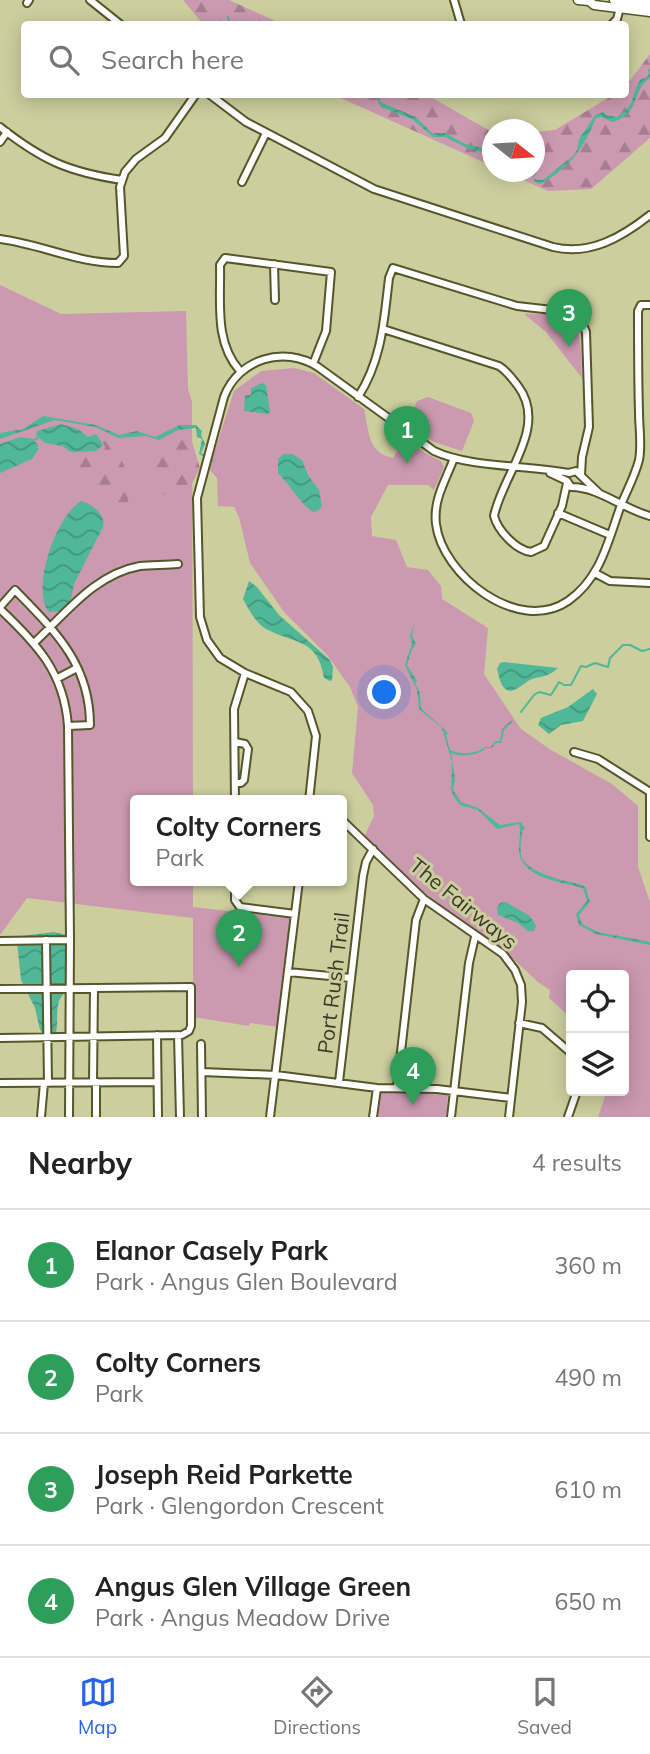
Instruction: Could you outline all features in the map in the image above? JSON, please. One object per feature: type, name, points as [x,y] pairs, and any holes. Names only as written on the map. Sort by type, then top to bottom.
[{"type":"main road","points":[[578,0],[590,1],[594,5],[650,12]]},
{"type":"main road","points":[[614,0],[650,4]]},
{"type":"street","points":[[90,0],[117,21]]},
{"type":"street","points":[[454,0],[460,21]]},
{"type":"street","points":[[615,21],[620,8]]},
{"type":"street","points":[[0,239],[38,246],[76,258],[118,263],[124,256],[120,201],[125,172],[136,159],[165,138],[194,98]]},
{"type":"street","points":[[214,98],[235,115],[266,133],[382,193],[558,248],[582,249],[599,245],[625,233],[650,215]]},
{"type":"street","points":[[0,127],[42,157],[65,168],[122,180]]},
{"type":"street","points":[[0,142],[7,132]]},
{"type":"street","points":[[242,182],[266,133]]},
{"type":"street","points":[[240,371],[222,342],[220,262],[227,258],[328,270],[331,273],[325,337],[313,364]]},
{"type":"street","points":[[274,264],[275,300]]},
{"type":"street","points":[[358,397],[377,359],[388,278],[390,271],[395,268],[517,306],[574,314],[583,323],[586,332],[589,427],[582,457],[582,476],[558,513],[546,542],[540,548],[527,551],[516,546],[497,525],[494,516],[527,435],[528,408],[523,393],[508,373],[496,365],[383,329]]},
{"type":"street","points":[[454,458],[438,496],[437,528],[446,553],[482,593],[512,608],[546,610],[568,601],[595,573],[640,457],[638,311],[641,306],[650,305]]},
{"type":"street","points":[[310,795],[316,736],[308,711],[291,692],[226,663],[207,640],[200,617],[197,503],[225,393],[240,371],[254,362],[276,357],[295,357],[313,364],[424,446],[439,454],[545,470],[569,477],[578,472],[599,493]]},
{"type":"street","points":[[562,506],[569,477],[582,457]]},
{"type":"street","points":[[640,457],[650,457]]},
{"type":"street","points":[[569,477],[571,487],[578,486],[599,493],[650,516]]},
{"type":"street","points":[[558,513],[611,535]]},
{"type":"street","points":[[35,642],[78,599],[112,575],[138,567],[178,564]]},
{"type":"street","points":[[595,573],[612,581],[650,583]]},
{"type":"street","points":[[68,726],[90,725],[85,687],[78,668],[64,643],[15,590],[0,608],[35,642],[58,678],[68,726],[69,1117]]},
{"type":"street","points":[[58,678],[78,668]]},
{"type":"street","points":[[235,795],[235,704],[245,673]]},
{"type":"street","points":[[235,742],[245,744],[248,752],[244,780],[235,783]]},
{"type":"street","points":[[574,752],[598,759],[650,792],[650,837]]},
{"type":"street","name":"The Fairways","points":[[347,825],[424,899],[503,954],[515,970],[522,993],[509,1117]]},
{"type":"street","name":"Port Rush Trail","points":[[339,1082],[363,876],[373,849]]},
{"type":"street","points":[[235,886],[235,900],[240,907],[295,914]]},
{"type":"street","points":[[270,1116],[298,886]]},
{"type":"street","points":[[397,1087],[416,919],[424,899]]},
{"type":"street","points":[[451,1117],[469,963],[475,937]]},
{"type":"street","points":[[41,1117],[46,1083],[46,940]]},
{"type":"street","points":[[0,941],[70,940]]},
{"type":"street","points":[[288,972],[351,978]]},
{"type":"street","points":[[94,988],[96,1117]]},
{"type":"street","points":[[0,989],[191,988],[191,1028],[186,1033],[0,1038]]},
{"type":"street","points":[[519,1023],[542,1028],[566,1049]]},
{"type":"street","points":[[157,1035],[158,1117]]},
{"type":"street","points":[[178,1035],[180,1117]]},
{"type":"street","points":[[201,1044],[202,1117]]},
{"type":"street","points":[[202,1072],[276,1075],[377,1088],[454,1091],[511,1098]]},
{"type":"street","points":[[0,1083],[157,1082]]},
{"type":"street","points":[[373,1117],[377,1088]]},
{"type":"street","points":[[568,1117],[575,1096]]},
{"type":"green space","points":[[183,0],[229,0],[275,21],[200,21]]},
{"type":"green space","points":[[650,54],[650,138],[591,189],[548,191],[528,182],[545,182],[545,131],[555,130],[608,98],[629,98],[629,82]]},
{"type":"green space","points":[[341,98],[432,98],[482,126],[482,162]]},
{"type":"green space","points":[[0,285],[61,314],[186,311],[188,389],[192,402],[193,795],[130,795],[130,886],[193,886],[193,907],[290,918],[279,1027],[250,1023],[249,1026],[193,1017],[193,918],[27,898],[0,935]]},
{"type":"green space","points":[[524,314],[557,316],[568,320],[574,326],[581,346],[582,378],[546,332]]},
{"type":"green space","points":[[294,368],[314,373],[364,409],[371,440],[378,451],[393,458],[404,439],[441,461],[444,467],[434,490],[428,485],[388,485],[371,517],[372,536],[396,540],[407,567],[428,570],[441,586],[442,599],[488,628],[484,674],[521,729],[551,750],[612,784],[638,806],[638,867],[650,902],[650,1117],[598,1117],[605,1096],[629,1096],[629,970],[566,970],[566,1013],[549,998],[550,990],[508,954],[453,916],[409,880],[364,837],[374,816],[373,805],[352,773],[358,707],[350,687],[328,656],[284,612],[250,563],[239,517],[234,507],[218,506],[217,478],[209,469],[234,391],[261,371]]},
{"type":"green space","points":[[428,397],[471,413],[474,421],[462,451],[434,442],[408,424],[417,401]]},
{"type":"green space","points":[[182,433],[190,435],[200,468],[182,503],[166,496],[160,490],[153,466],[156,448]]},
{"type":"green space","points":[[101,439],[115,451],[127,475],[128,502],[122,505],[97,483],[70,469],[72,452],[88,456],[104,451]]},
{"type":"green space","points":[[381,1093],[448,1093],[446,1117],[378,1117]]},
{"type":"water","points":[[648,68],[650,78],[640,89],[628,113],[613,122],[601,117],[596,118],[574,157],[545,181],[573,156],[579,139],[596,114],[604,112],[617,117],[624,112],[631,103],[637,85],[649,74]]},
{"type":"water","points":[[376,98],[416,117],[432,133],[445,133],[465,144],[482,148],[482,152],[471,150],[445,137],[433,137],[412,119],[381,107]]},
{"type":"water","points":[[262,383],[266,385],[270,412],[267,414],[244,411],[245,395],[251,395],[251,388]]},
{"type":"water","points":[[43,416],[96,425],[119,435],[137,431],[155,437],[180,425],[196,425],[202,431],[205,444],[201,453],[212,458],[214,462],[199,454],[202,439],[197,437],[196,428],[178,430],[159,440],[146,436],[118,438],[96,427],[55,420],[0,439],[0,433],[23,429]]},
{"type":"water","points":[[61,424],[78,429],[88,437],[96,434],[103,445],[96,451],[71,452],[62,446],[45,443],[36,435],[37,431]]},
{"type":"water","points":[[20,437],[33,439],[38,450],[32,459],[0,473],[0,444]]},
{"type":"water","points":[[284,454],[292,454],[302,460],[308,475],[319,490],[322,506],[319,510],[313,512],[308,508],[278,473],[278,459]]},
{"type":"water","points":[[82,501],[98,511],[103,518],[103,527],[74,584],[70,604],[62,611],[49,612],[44,601],[43,587],[49,552],[64,520]]},
{"type":"water","points":[[249,581],[279,615],[330,660],[333,667],[332,680],[324,678],[321,665],[310,649],[266,629],[256,620],[243,599]]},
{"type":"water","points":[[414,624],[412,636],[416,644],[407,665],[417,681],[415,683],[420,693],[421,708],[448,733],[446,736],[450,750],[468,753],[491,747],[495,741],[500,741],[502,729],[513,721],[504,730],[501,743],[495,743],[492,748],[469,755],[451,753],[455,779],[453,790],[461,802],[478,808],[500,825],[521,822],[525,829],[522,831],[521,855],[526,864],[540,873],[586,888],[590,902],[579,915],[582,924],[598,932],[650,942],[650,945],[596,934],[579,925],[576,914],[587,901],[583,888],[536,874],[522,861],[519,852],[519,824],[497,829],[478,810],[460,805],[454,797],[451,790],[452,762],[442,728],[419,709],[417,690],[405,665],[412,643],[410,636]]},
{"type":"water","points":[[500,663],[558,668],[510,691],[500,681],[497,669]]},
{"type":"water","points":[[593,689],[597,694],[583,721],[561,725],[549,734],[538,725],[541,718],[568,707]]},
{"type":"water","points":[[506,902],[530,916],[536,926],[534,931],[528,931],[518,923],[498,915],[497,907]]},
{"type":"water","points":[[54,932],[70,936],[74,954],[68,987],[59,1001],[53,1041],[46,1038],[40,1030],[35,1008],[21,980],[17,942],[22,936]]},
{"type":"waterway","points":[[228,17],[229,21]]},
{"type":"waterway","points":[[34,440],[38,438]]},
{"type":"waterway","points":[[521,712],[539,692],[551,695],[559,682],[571,685],[581,666],[595,663],[608,667],[610,658],[623,645],[630,645],[642,651],[650,649]]},
{"type":"place","name":"Joseph Reid Parkette","points":[[569,347]]},
{"type":"place","name":"Elanor Casely Park","points":[[407,464]]},
{"type":"place","name":"Colty Corners","points":[[239,967]]},
{"type":"place","name":"Angus Glen Village Green","points":[[413,1105]]}]
